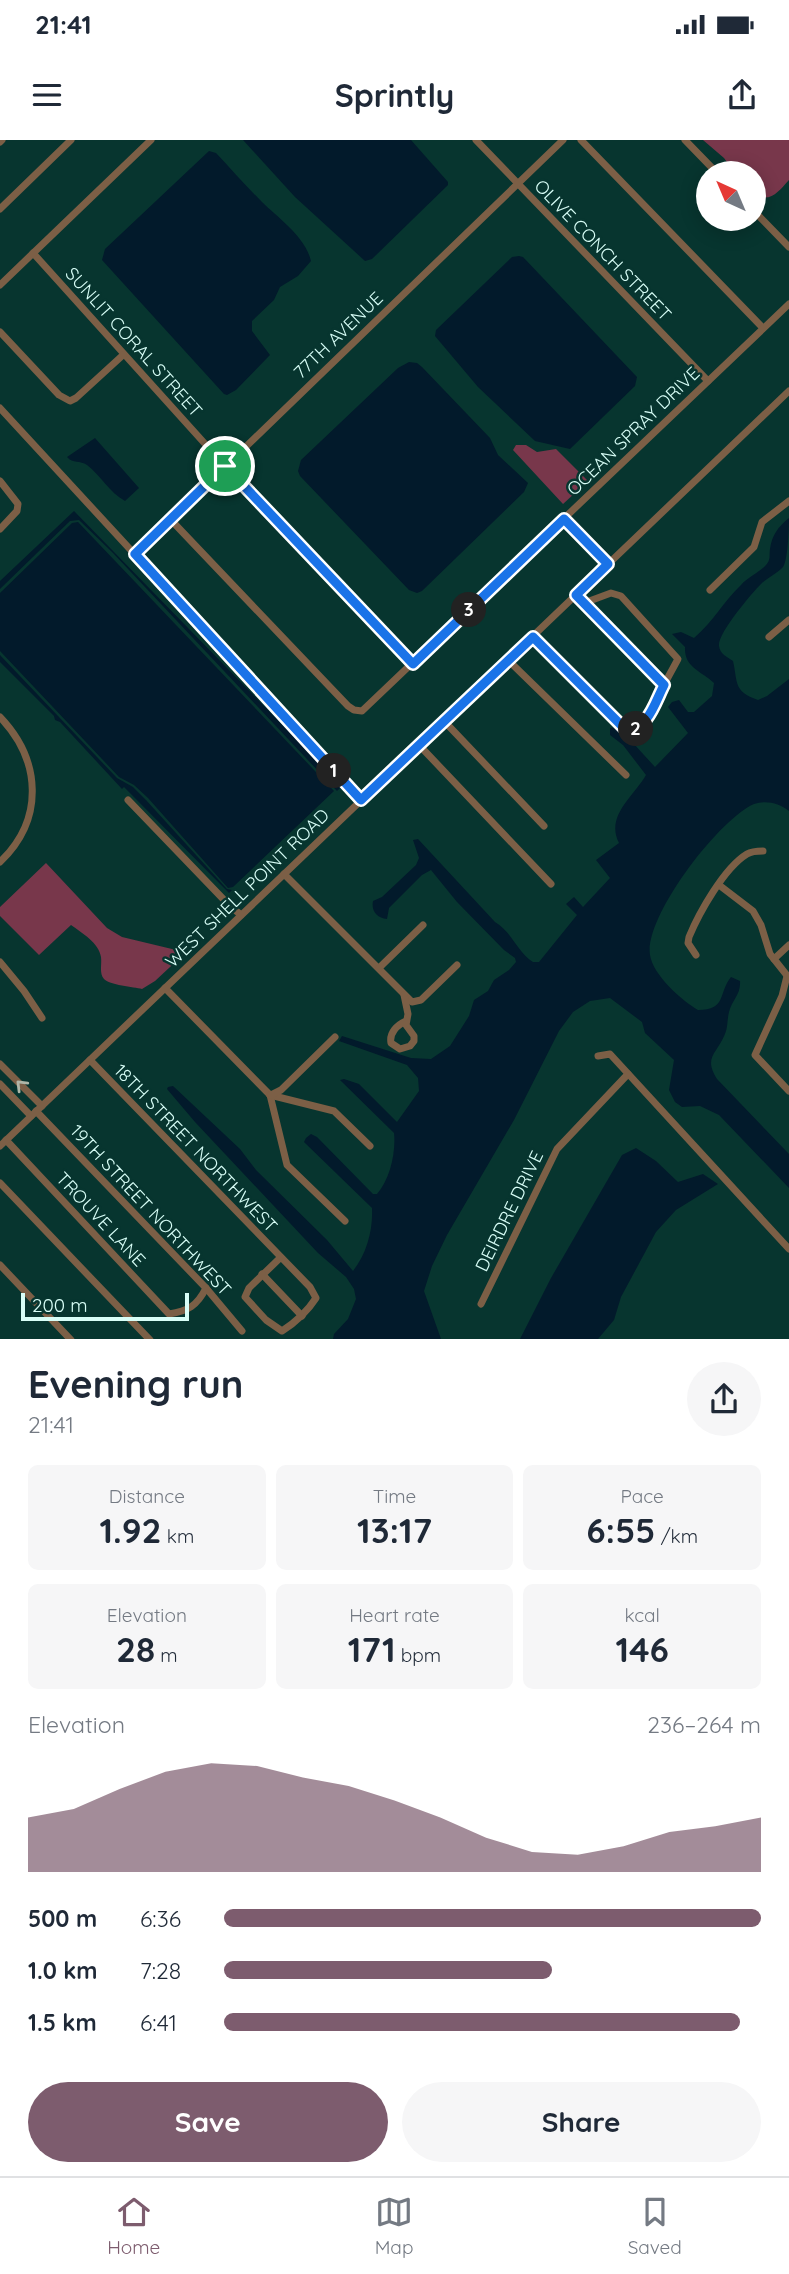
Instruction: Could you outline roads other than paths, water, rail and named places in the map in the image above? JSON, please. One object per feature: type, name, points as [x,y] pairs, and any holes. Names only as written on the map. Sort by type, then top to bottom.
[{"type":"street","points":[[0,209],[71,140]]},
{"type":"street","points":[[0,285],[151,140]]},
{"type":"street","name":"OLIVE CONCH STREET","points":[[476,140],[708,381]]},
{"type":"street","name":"77TH AVENUE","points":[[135,554],[563,140]]},
{"type":"street","points":[[581,140],[763,328]]},
{"type":"street","points":[[685,140],[705,161]]},
{"type":"street","points":[[766,223],[789,247]]},
{"type":"street","name":"SUNLIT CORAL STREET","points":[[33,253],[225,466],[413,664]]},
{"type":"street","name":"OCEAN SPRAY DRIVE","points":[[171,520],[354,710],[362,711],[789,304]]},
{"type":"street","points":[[0,332],[59,396],[70,401],[123,355]]},
{"type":"street","name":"WEST SHELL POINT ROAD","points":[[3,1143],[789,391]]},
{"type":"street","points":[[0,408],[361,800]]},
{"type":"street","points":[[0,481],[18,504],[17,511],[0,529]]},
{"type":"street","points":[[710,590],[754,547],[762,522],[789,501]]},
{"type":"street","points":[[564,519],[608,564]]},
{"type":"street","points":[[533,637],[625,729],[635,730],[642,725],[678,659],[621,596],[611,593],[584,603]]},
{"type":"street","points":[[576,595],[664,685]]},
{"type":"street","points":[[769,637],[789,620]]},
{"type":"street","points":[[508,660],[626,775]]},
{"type":"street","points":[[0,717],[22,746],[33,785],[27,825],[18,842],[0,862]]},
{"type":"street","points":[[444,721],[544,826]]},
{"type":"street","points":[[419,745],[551,884]]},
{"type":"street","points":[[128,800],[241,915]]},
{"type":"street","points":[[696,955],[688,943],[689,937],[719,885],[734,865],[747,854],[763,851]]},
{"type":"street","points":[[284,874],[412,1002],[421,1000],[457,965]]},
{"type":"street","points":[[719,885],[753,911],[761,925],[768,948],[788,977],[755,1055],[789,1091]]},
{"type":"street","points":[[379,968],[423,925]]},
{"type":"street","points":[[774,959],[789,945]]},
{"type":"street","points":[[0,962],[24,991],[41,1018]]},
{"type":"street","points":[[165,988],[270,1096],[287,1165],[345,1221]]},
{"type":"street","points":[[404,995],[408,1014],[406,1021],[414,1041],[410,1046],[400,1049],[391,1043],[391,1036],[397,1027],[406,1021]]},
{"type":"street","points":[[270,1096],[281,1090],[334,1037]]},
{"type":"street","points":[[598,1056],[610,1054],[789,1249]]},
{"type":"street","name":"18TH STREET NORTHWEST","points":[[90,1060],[310,1287],[316,1298],[302,1316]]},
{"type":"street","points":[[0,1065],[36,1111]]},
{"type":"street","name":"DEIRDRE DRIVE","points":[[481,1304],[556,1149],[628,1074]]},
{"type":"street","points":[[0,1084],[36,1111]]},
{"type":"street","points":[[270,1096],[334,1111],[370,1146]]},
{"type":"street","name":"19TH STREET NORTHWEST","points":[[36,1111],[206,1288],[242,1331]]},
{"type":"street","name":"TROUVE LANE","points":[[3,1143],[169,1314],[186,1311],[203,1295],[206,1288]]},
{"type":"street","points":[[0,1183],[150,1339]]},
{"type":"street","points":[[262,1275],[302,1316],[282,1331],[266,1320],[245,1297],[249,1288],[262,1275],[280,1258]]},
{"type":"street","points":[[0,1265],[71,1339]]},
{"type":"water","points":[[243,140],[411,140],[448,185],[372,259],[365,261],[295,197]]},
{"type":"water","points":[[209,151],[216,153],[290,228],[303,243],[311,261],[298,276],[280,287],[274,300],[252,321],[252,331],[270,355],[236,390],[227,395],[102,260],[105,249]]},
{"type":"water","points":[[512,257],[523,257],[637,377],[635,386],[570,449],[535,441],[478,387],[435,336],[436,330]]},
{"type":"water","points":[[409,362],[422,367],[490,438],[498,455],[528,483],[524,492],[417,593],[409,590],[298,471],[301,460],[398,368]]},
{"type":"water","points":[[95,438],[139,488],[125,501],[87,465],[67,457]]},
{"type":"water","points":[[74,511],[342,786],[337,791],[79,520],[70,521],[0,589],[0,581]]},
{"type":"water","points":[[789,518],[783,567],[761,584],[743,604],[723,633],[719,646],[722,653],[733,661],[740,690],[750,697],[758,700],[767,696],[789,679],[789,811],[772,803],[754,804],[739,813],[722,829],[704,848],[671,894],[651,938],[650,955],[662,979],[698,1010],[718,1004],[731,977],[740,981],[729,1012],[726,1031],[711,1060],[711,1066],[717,1079],[789,1154],[789,1188],[719,1115],[700,1106],[682,1107],[675,1102],[669,1090],[674,1060],[645,1033],[642,1022],[610,998],[590,1001],[573,1012],[559,1031],[514,1120],[447,1235],[432,1266],[424,1291],[441,1339],[333,1339],[334,1334],[348,1319],[356,1299],[354,1289],[346,1277],[318,1253],[195,1122],[168,1087],[173,1086],[240,1149],[256,1170],[327,1240],[353,1271],[368,1241],[372,1208],[304,1142],[311,1134],[317,1137],[373,1194],[377,1194],[391,1165],[394,1133],[340,1080],[359,1084],[397,1122],[419,1091],[418,1078],[407,1065],[339,1041],[342,1036],[411,1058],[431,1059],[450,1046],[469,1016],[474,1000],[488,991],[494,980],[516,962],[457,902],[431,870],[422,875],[389,908],[387,919],[376,913],[373,901],[382,897],[416,865],[419,858],[413,840],[418,839],[506,931],[527,958],[539,962],[577,915],[566,904],[574,897],[583,907],[610,878],[596,860],[619,843],[616,833],[618,815],[646,775],[623,745],[610,735],[610,728],[617,727],[622,731],[655,767],[688,733],[668,707],[679,700],[688,712],[694,712],[712,696],[714,683],[687,660],[685,647],[672,634],[681,632],[694,638],[701,632],[735,591],[768,563],[774,535]]},
{"type":"water","points":[[78,522],[334,791],[233,887],[228,888],[148,798],[134,785],[119,777],[0,651],[0,593],[72,523]]},
{"type":"water","points":[[0,655],[117,778],[133,787],[146,800],[227,889],[232,890],[229,893],[124,787],[122,789],[60,722],[55,720],[0,662]]},
{"type":"water","points":[[636,1148],[656,1161],[678,1182],[703,1174],[718,1184],[676,1210],[656,1232],[621,1297],[614,1320],[598,1339],[520,1339],[551,1278],[622,1155]]}]
